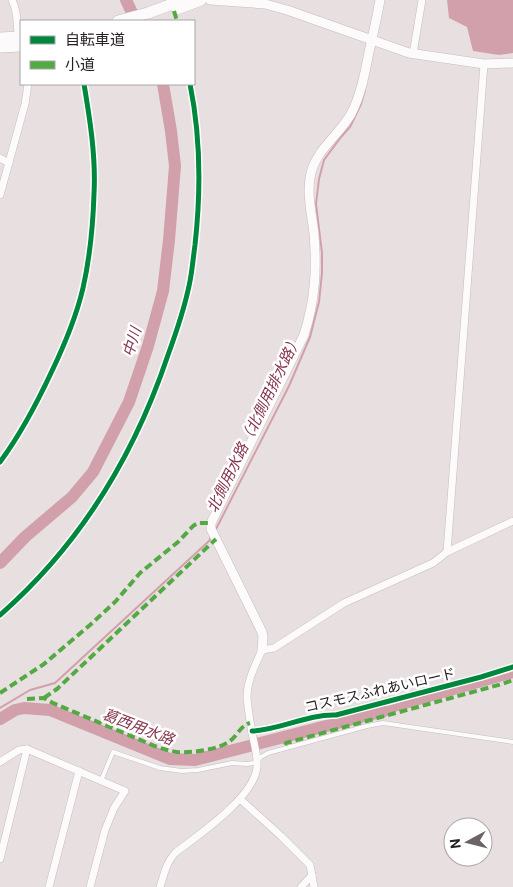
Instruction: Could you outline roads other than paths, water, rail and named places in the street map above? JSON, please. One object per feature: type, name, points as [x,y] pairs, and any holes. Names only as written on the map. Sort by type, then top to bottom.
[{"type":"main road","points":[[147,20],[183,0]]},
{"type":"main road","points":[[123,20],[161,12],[201,0]]},
{"type":"main road","points":[[0,38],[20,42]]},
{"type":"main road","points":[[0,46],[20,42]]},
{"type":"street","points":[[12,0],[16,9],[17,32],[20,40]]},
{"type":"street","points":[[210,0],[265,4],[412,54],[484,64],[513,62]]},
{"type":"street","points":[[160,887],[168,863],[175,853],[211,826],[240,799],[256,774],[257,761],[247,690],[262,650],[263,637],[211,524],[304,335],[311,314],[316,271],[309,189],[311,172],[326,144],[345,122],[354,106],[375,40],[380,0]]},
{"type":"street","points":[[412,54],[422,0]]},
{"type":"street","points":[[446,552],[484,64]]},
{"type":"street","points":[[0,196],[25,104],[28,85]]},
{"type":"street","points":[[0,158],[9,163]]},
{"type":"street","points":[[262,650],[274,648],[344,603],[433,563],[446,552],[513,521]]},
{"type":"street","points":[[0,762],[19,750],[27,749],[125,791],[114,808],[105,830],[90,887]]},
{"type":"street","points":[[0,858],[27,749]]},
{"type":"street","points":[[49,887],[79,771]]},
{"type":"street","points":[[240,799],[310,865],[314,887]]},
{"type":"street","points":[[301,887],[312,875]]},
{"type":"lane","points":[[101,781],[113,752],[160,768],[198,770],[232,763],[247,764],[257,761],[268,753],[383,723],[513,742]]},
{"type":"waterway","name":"中川","points":[[126,0],[136,20]]},
{"type":"waterway","name":"中川","points":[[0,563],[25,537],[72,497],[93,472],[129,402],[148,346],[163,291],[169,240],[175,166],[163,85]]},
{"type":"waterway","name":"北側用水路（北側用排水路）","points":[[215,531],[289,386],[310,337],[319,302],[322,273],[322,253],[316,204],[319,179],[324,160],[350,127],[361,104],[365,90]]},
{"type":"waterway","name":"北側用水路（北側用排水路）","points":[[0,708],[30,690],[55,683],[209,541],[211,537]]},
{"type":"waterway","points":[[384,711],[513,674]]},
{"type":"waterway","name":"葛西用水路","points":[[0,719],[15,710],[24,708],[50,710],[170,759],[195,760],[384,711]]}]
